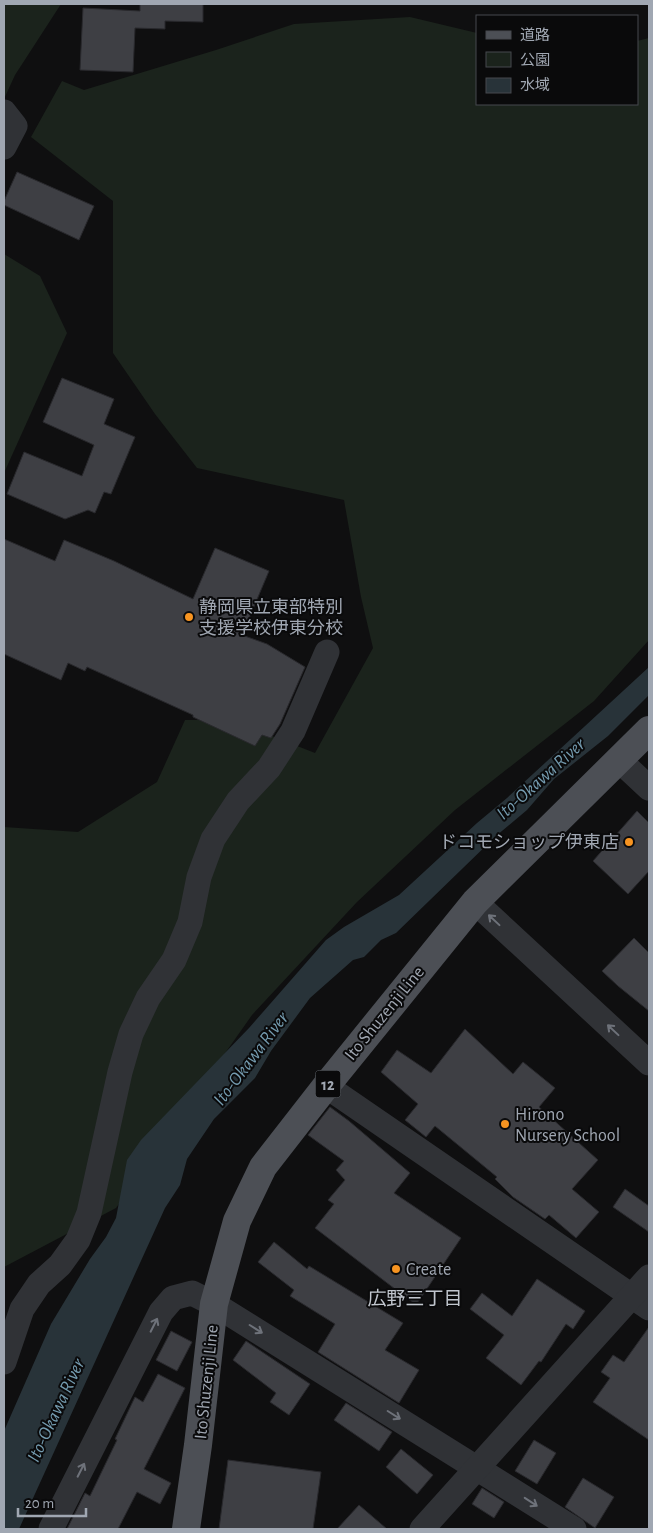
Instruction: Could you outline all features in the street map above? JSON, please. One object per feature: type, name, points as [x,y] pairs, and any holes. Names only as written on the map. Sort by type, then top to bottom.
[{"type":"main road","name":"Ito Shuzenji Line","points":[[186,1529],[198,1446],[214,1304],[237,1221],[263,1167],[474,902],[649,730]]},
{"type":"street","points":[[4,112],[15,126],[4,147]]},
{"type":"street","points":[[4,1362],[22,1309],[39,1284],[60,1265],[78,1240],[89,1212],[120,1072],[131,1034],[148,998],[174,960],[190,922],[198,876],[213,839],[238,801],[269,768],[293,731],[327,652]]},
{"type":"street","points":[[619,760],[649,788]]},
{"type":"street","points":[[474,902],[649,1063]]},
{"type":"street","points":[[326,1086],[641,1302]]},
{"type":"street","points":[[422,1529],[477,1467],[641,1302],[649,1277]]},
{"type":"street","points":[[51,1529],[161,1312],[173,1298],[192,1293],[214,1304],[574,1529]]},
{"type":"green space","points":[[4,4],[61,4],[15,75],[4,99]]},
{"type":"green space","points":[[410,17],[476,33],[476,105],[638,105],[638,41],[649,38],[649,640],[594,701],[455,810],[357,902],[252,1015],[116,1208],[4,1267],[4,827],[78,832],[157,782],[185,720],[231,720],[315,753],[373,648],[361,597],[344,500],[197,468],[155,414],[113,353],[113,201],[31,137],[62,81],[84,90],[294,24]]},
{"type":"green space","points":[[4,254],[40,276],[67,333],[4,473]]},
{"type":"water","name":"Ito-Okawa River","points":[[649,667],[649,695],[608,736],[554,779],[527,810],[496,836],[396,933],[381,940],[364,957],[353,960],[310,998],[271,1051],[255,1078],[214,1119],[187,1159],[180,1185],[165,1208],[19,1529],[4,1529],[4,1431],[51,1324],[116,1218],[127,1160],[141,1140],[249,1028],[326,940],[344,927],[399,895]]},
{"type":"building","points":[[140,4],[203,4],[203,22],[165,21],[165,29],[135,28],[133,72],[80,70],[83,8],[140,11]]},
{"type":"building","points":[[17,172],[94,206],[79,240],[4,205]]},
{"type":"building","points":[[62,378],[114,399],[104,424],[135,437],[111,494],[104,492],[95,513],[88,510],[65,519],[7,494],[24,452],[82,476],[94,445],[43,422]]},
{"type":"building","points":[[4,539],[55,561],[64,540],[114,561],[193,599],[215,548],[269,571],[242,635],[267,644],[305,667],[280,724],[271,738],[262,735],[255,746],[193,717],[193,715],[87,667],[85,671],[68,663],[61,680],[4,654]]},
{"type":"building","name":"ドコモショップ伊東店","points":[[637,811],[649,823],[649,871],[628,894],[593,861]]},
{"type":"building","points":[[634,938],[649,953],[649,1011],[602,971]]},
{"type":"building","points":[[465,1029],[513,1074],[523,1062],[555,1088],[539,1107],[598,1160],[572,1189],[599,1212],[576,1238],[549,1215],[545,1219],[513,1197],[495,1179],[497,1177],[435,1126],[426,1137],[405,1120],[418,1104],[381,1072],[397,1050],[431,1073]]},
{"type":"building","points":[[330,1107],[410,1173],[394,1193],[461,1238],[416,1305],[315,1228],[334,1204],[328,1200],[345,1180],[336,1170],[344,1161],[308,1135]]},
{"type":"building","points":[[625,1189],[649,1206],[649,1232],[613,1207]]},
{"type":"building","points":[[274,1242],[307,1269],[309,1266],[403,1323],[385,1350],[419,1370],[399,1403],[318,1352],[335,1324],[290,1296],[294,1290],[258,1262]]},
{"type":"building","points":[[537,1279],[585,1311],[573,1329],[566,1324],[541,1362],[539,1361],[521,1385],[486,1358],[504,1335],[470,1309],[482,1293],[512,1316]]},
{"type":"building","points":[[649,1327],[649,1440],[593,1402],[610,1378],[601,1372],[613,1355],[624,1362]]},
{"type":"building","points":[[171,1331],[192,1342],[177,1371],[156,1360]]},
{"type":"building","points":[[246,1341],[310,1384],[289,1415],[270,1402],[276,1393],[233,1360]]},
{"type":"building","points":[[158,1374],[185,1388],[144,1469],[171,1483],[160,1504],[137,1492],[118,1529],[67,1529],[85,1493],[90,1496],[135,1397],[143,1402]]},
{"type":"building","points":[[346,1403],[392,1432],[379,1451],[334,1420]]},
{"type":"building","points":[[534,1440],[556,1453],[537,1484],[515,1471]]},
{"type":"building","points":[[401,1449],[433,1475],[417,1494],[386,1467]]},
{"type":"building","points":[[228,1460],[321,1472],[313,1529],[219,1529]]},
{"type":"building","points":[[583,1478],[614,1497],[595,1528],[565,1507]]},
{"type":"building","points":[[482,1488],[504,1502],[494,1518],[472,1504]]},
{"type":"building","points":[[359,1505],[387,1529],[337,1529]]},
{"type":"place","name":"静岡県立東部特別 支援学校伊東分校","points":[[189,617]]},
{"type":"place","name":"ドコモショップ伊東店","points":[[629,842]]},
{"type":"place","name":"Hirono Nursery School","points":[[505,1124]]},
{"type":"place","name":"Create","points":[[396,1269]]},
{"type":"district","name":"広野三丁目","points":[[415,1298]]}]
